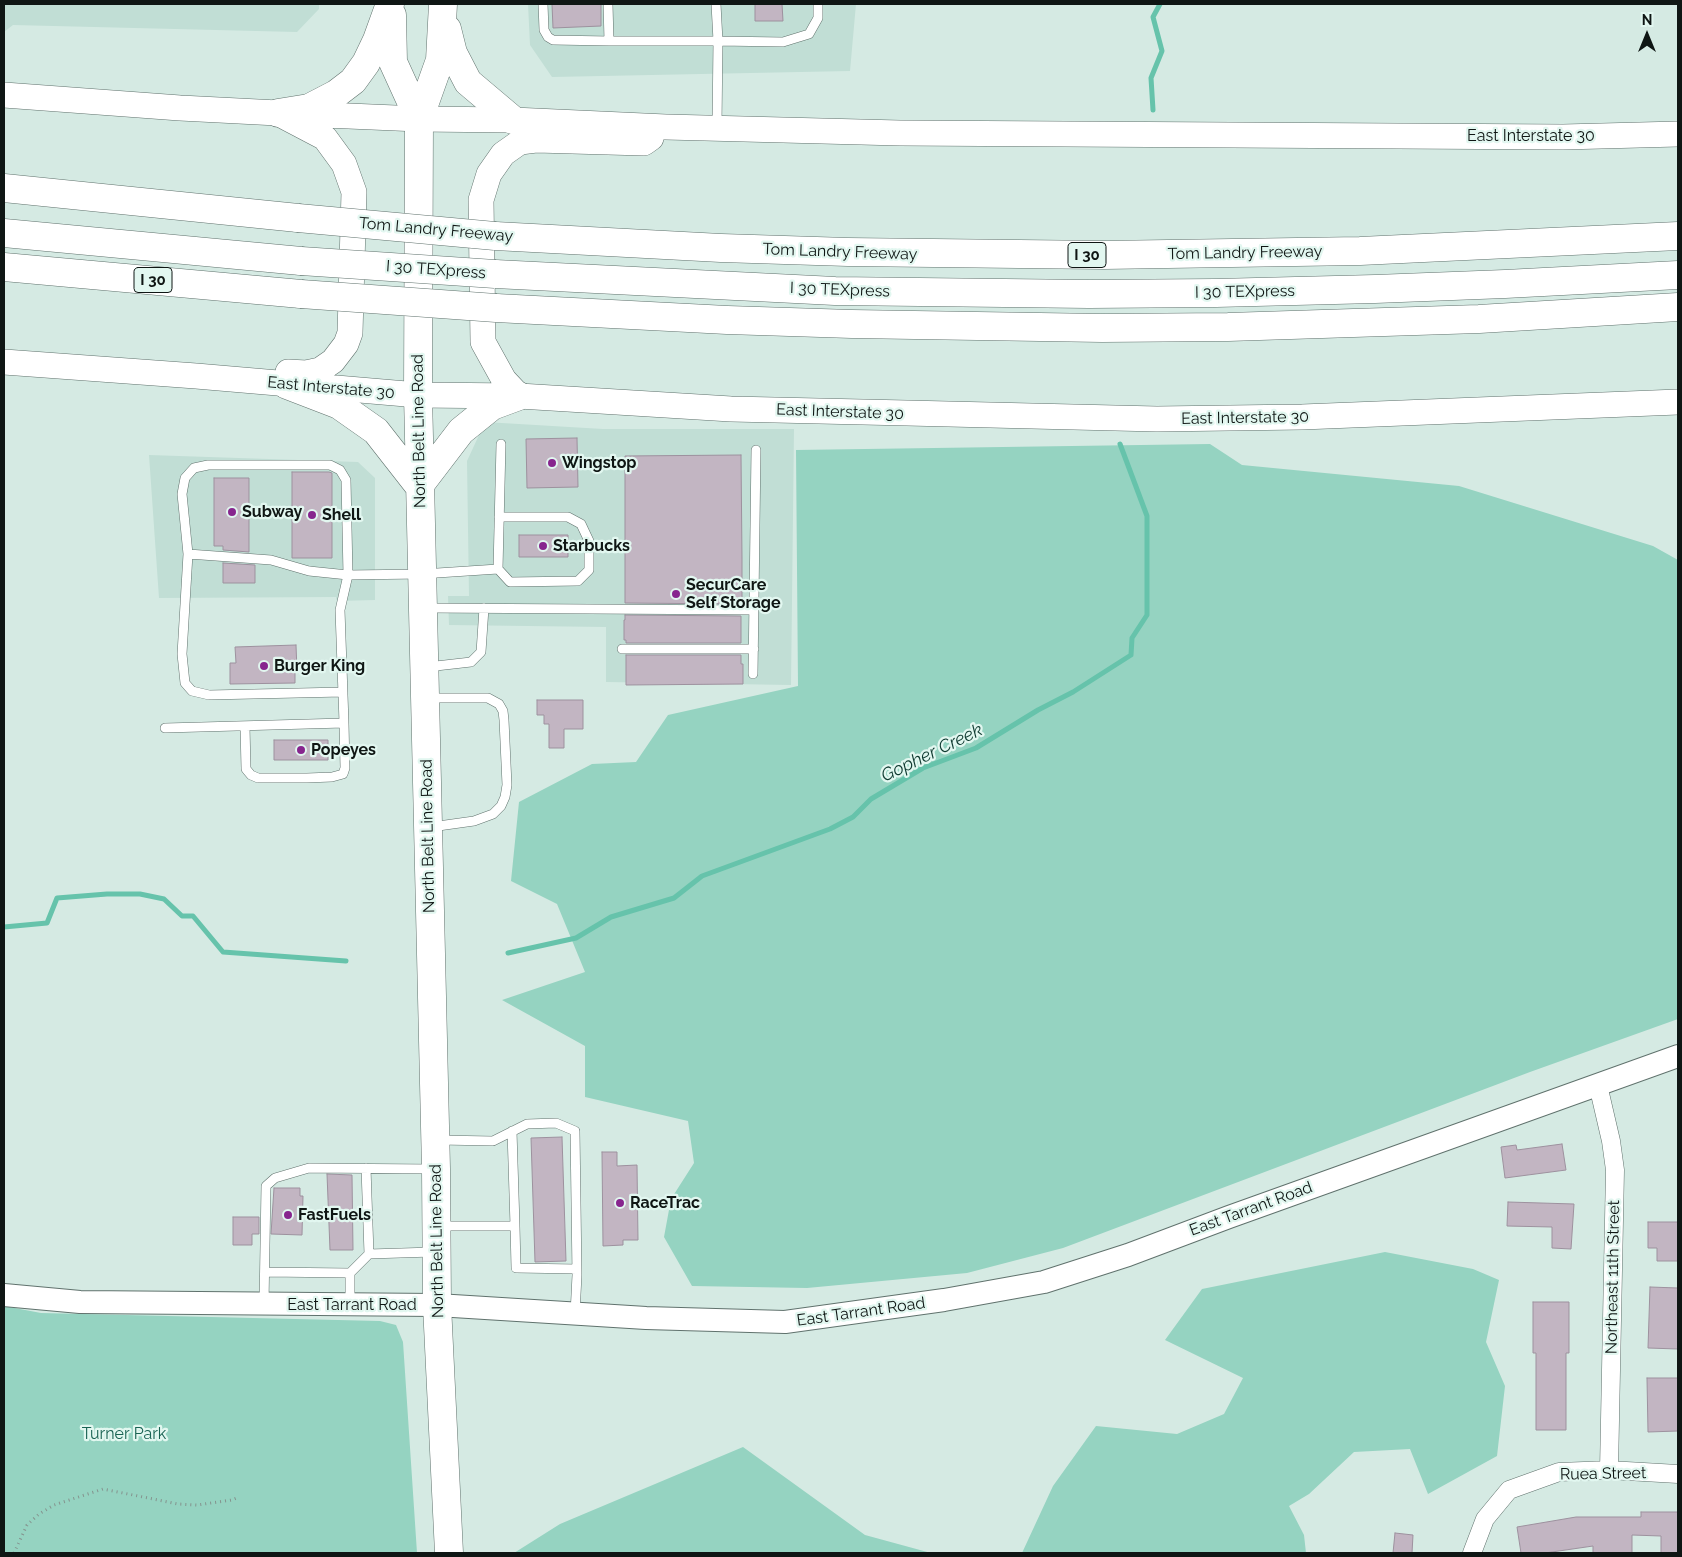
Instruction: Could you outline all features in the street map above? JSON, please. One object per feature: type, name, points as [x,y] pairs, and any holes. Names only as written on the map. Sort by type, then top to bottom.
[{"type":"main road","points":[[278,113],[309,108],[336,94],[353,81],[366,63],[391,4]]},
{"type":"main road","name":"North Belt Line Road","points":[[391,4],[393,62],[420,119]]},
{"type":"main road","points":[[443,7],[453,53],[468,82],[513,120]]},
{"type":"main road","name":"North Belt Line Road","points":[[443,7],[440,60],[420,119],[418,394],[436,1140],[437,1305],[449,1553]]},
{"type":"main road","name":"East Interstate 30","points":[[4,95],[278,113],[666,127],[900,133],[1563,137],[1678,134]]},
{"type":"main road","points":[[196,376],[225,370],[306,373],[320,370],[333,361],[346,344],[350,333],[354,192],[344,164],[325,138],[278,113]]},
{"type":"main road","points":[[287,384],[339,405],[376,431],[419,486],[461,431],[492,406],[519,396],[504,380],[483,342],[481,200],[489,174],[503,154],[520,142],[536,140],[644,143],[666,127]]},
{"type":"main road","name":"Tom Landry Freeway","points":[[4,188],[496,236],[720,248],[848,252],[1104,256],[1360,251],[1678,236]]},
{"type":"main road","name":"I 30 TEXpress","points":[[4,233],[300,261],[494,274],[835,291],[1216,294],[1365,290],[1678,275]]},
{"type":"main road","name":"I 30","points":[[4,267],[301,294],[496,308],[727,320],[852,324],[1102,328],[1228,327],[1470,319],[1678,307]]},
{"type":"main road","name":"East Interstate 30","points":[[4,362],[418,394],[519,396],[731,408],[1157,419],[1302,417],[1678,402]]},
{"type":"street","name":"East Tarrant Road","points":[[4,1295],[80,1302],[437,1305],[646,1318],[785,1322],[944,1300],[1044,1282],[1128,1255],[1678,1056]]},
{"type":"street","name":"Northeast 11th Street","points":[[1598,1085],[1616,1170],[1609,1470]]},
{"type":"street","name":"Ruea Street","points":[[1472,1553],[1485,1519],[1509,1490],[1558,1472],[1609,1470],[1678,1474]]},
{"type":"lane","points":[[543,4],[544,30],[548,37],[553,40],[783,42],[809,34],[818,18],[818,4]]},
{"type":"lane","points":[[608,4],[609,41]]},
{"type":"lane","points":[[716,4],[718,41],[717,128]]},
{"type":"lane","points":[[499,517],[568,517],[581,524],[589,541],[589,570],[578,581],[510,582],[498,569],[500,444]]},
{"type":"lane","points":[[753,674],[756,450]]},
{"type":"lane","points":[[245,726],[246,769],[251,775],[258,778],[307,778],[332,777],[343,774],[345,768],[344,723],[343,692],[340,610],[348,575],[346,480],[340,470],[330,465],[208,465],[194,468],[184,478],[182,494],[188,554],[182,654],[184,683],[192,691],[209,695],[343,692]]},
{"type":"lane","points":[[188,554],[271,560],[309,571],[348,575],[422,574],[498,569]]},
{"type":"lane","points":[[423,608],[754,610]]},
{"type":"lane","points":[[424,667],[471,662],[480,652],[484,608]]},
{"type":"lane","points":[[622,650],[754,649]]},
{"type":"lane","points":[[426,698],[488,698],[499,704],[503,710],[504,720],[507,785],[501,806],[493,814],[474,821],[428,828]]},
{"type":"lane","points":[[165,728],[344,723]]},
{"type":"lane","points":[[436,1140],[493,1141],[527,1124],[556,1123],[575,1131],[577,1269],[575,1314]]},
{"type":"lane","points":[[512,1131],[516,1268],[577,1269]]},
{"type":"lane","points":[[264,1305],[266,1186],[275,1178],[309,1168],[436,1169]]},
{"type":"lane","points":[[366,1168],[369,1254]]},
{"type":"lane","points":[[350,1305],[350,1273],[369,1254],[438,1239],[514,1226]]},
{"type":"lane","points":[[265,1272],[350,1273]]},
{"type":"path","points":[[14,1553],[28,1525],[39,1514],[54,1505],[103,1489],[178,1504],[197,1505],[232,1500],[239,1497]]},
{"type":"shaded area","points":[[4,4],[319,4],[319,9],[297,32],[13,25],[4,32]]},
{"type":"shaded area","points":[[528,4],[856,4],[850,71],[552,77],[530,45]]},
{"type":"shaded area","points":[[485,422],[603,429],[794,429],[791,685],[606,682],[606,627],[449,625],[448,596],[469,596],[467,461]]},
{"type":"shaded area","points":[[149,455],[358,462],[375,478],[375,600],[337,601],[336,597],[159,598]]},
{"type":"green space","points":[[1210,444],[1242,465],[1459,486],[1653,546],[1678,560],[1678,1019],[1530,1072],[1063,1248],[967,1273],[807,1288],[692,1286],[664,1237],[671,1199],[694,1163],[688,1121],[585,1097],[585,1046],[502,1000],[585,972],[557,904],[511,881],[519,802],[592,764],[636,762],[668,715],[798,686],[796,450]]},
{"type":"green space","points":[[1385,1252],[1473,1269],[1499,1280],[1486,1342],[1505,1386],[1497,1456],[1428,1494],[1410,1449],[1354,1452],[1309,1494],[1289,1506],[1304,1535],[1306,1553],[1022,1553],[1053,1486],[1096,1426],[1177,1434],[1224,1414],[1243,1378],[1165,1340],[1202,1289]]},
{"type":"green space","name":"Turner Park","points":[[4,1306],[41,1313],[380,1321],[396,1325],[403,1342],[417,1553],[4,1553]]},
{"type":"green space","points":[[743,1447],[865,1535],[931,1553],[514,1553],[560,1524]]},
{"type":"building","points":[[552,4],[601,4],[601,26],[553,28]]},
{"type":"building","points":[[755,4],[782,4],[783,21],[755,21]]},
{"type":"building","name":"Wingstop","points":[[577,438],[578,487],[527,488],[526,439]]},
{"type":"building","points":[[741,455],[741,604],[625,603],[625,456]]},
{"type":"building","name":"Shell","points":[[292,472],[332,473],[332,558],[292,558]]},
{"type":"building","name":"Subway","points":[[214,478],[249,478],[249,552],[223,550],[223,546],[214,546]]},
{"type":"building","name":"Starbucks","points":[[519,535],[568,535],[568,557],[519,557]]},
{"type":"building","points":[[223,563],[255,565],[255,583],[223,583]]},
{"type":"building","points":[[625,615],[741,616],[741,643],[626,643],[626,640],[624,640]]},
{"type":"building","name":"Burger King","points":[[296,645],[297,670],[295,670],[295,683],[230,684],[230,663],[236,663],[235,647]]},
{"type":"building","points":[[626,655],[741,655],[743,684],[626,685]]},
{"type":"building","points":[[537,700],[583,700],[583,729],[564,729],[564,748],[549,748],[549,724],[544,724],[544,715],[537,715]]},
{"type":"building","name":"Popeyes","points":[[274,740],[328,740],[328,760],[274,760]]},
{"type":"building","points":[[562,1137],[566,1261],[535,1262],[531,1138]]},
{"type":"building","points":[[1562,1144],[1566,1170],[1505,1178],[1501,1147],[1516,1145],[1517,1150]]},
{"type":"building","name":"RaceTrac","points":[[602,1152],[617,1152],[617,1166],[637,1165],[638,1240],[623,1240],[623,1245],[603,1246]]},
{"type":"building","points":[[327,1174],[352,1175],[353,1250],[330,1250]]},
{"type":"building","name":"FastFuels","points":[[274,1188],[300,1188],[300,1196],[303,1196],[302,1235],[271,1234]]},
{"type":"building","points":[[1508,1202],[1574,1204],[1571,1249],[1552,1248],[1552,1227],[1507,1226]]},
{"type":"building","points":[[233,1217],[259,1217],[259,1234],[252,1234],[252,1245],[233,1245]]},
{"type":"building","points":[[1648,1222],[1678,1222],[1678,1261],[1657,1261],[1657,1248],[1648,1248]]},
{"type":"building","points":[[1650,1287],[1678,1288],[1678,1349],[1648,1348]]},
{"type":"building","points":[[1533,1302],[1569,1302],[1569,1353],[1566,1353],[1566,1430],[1536,1430],[1536,1353],[1533,1353]]},
{"type":"building","points":[[1647,1378],[1678,1378],[1678,1431],[1648,1432]]},
{"type":"building","points":[[1641,1512],[1678,1512],[1678,1553],[1661,1553],[1661,1536],[1632,1535],[1632,1553],[1593,1553],[1593,1546],[1545,1553],[1521,1553],[1517,1527],[1576,1517],[1641,1517]]},
{"type":"building","points":[[1395,1533],[1413,1535],[1412,1553],[1393,1553]]},
{"type":"waterway","name":"Gopher Creek","points":[[1153,110],[1151,78],[1162,51],[1153,17],[1160,4]]},
{"type":"waterway","name":"Gopher Creek","points":[[508,953],[576,938],[611,917],[674,898],[702,876],[830,829],[853,817],[871,799],[923,768],[976,748],[1038,710],[1073,692],[1131,655],[1132,638],[1147,615],[1147,516],[1120,444]]},
{"type":"waterway","name":"Gopher Creek","points":[[4,927],[47,923],[57,898],[107,894],[140,894],[164,899],[182,916],[193,916],[223,952],[346,961]]},
{"type":"place","name":"Wingstop","points":[[552,463]]},
{"type":"place","name":"Subway","points":[[232,512]]},
{"type":"place","name":"Shell","points":[[312,515]]},
{"type":"place","name":"Starbucks","points":[[543,546]]},
{"type":"place","name":"SecurCare Self Storage","points":[[676,594]]},
{"type":"place","name":"Burger King","points":[[264,666]]},
{"type":"place","name":"Popeyes","points":[[301,750]]},
{"type":"place","name":"RaceTrac","points":[[620,1203]]},
{"type":"place","name":"FastFuels","points":[[288,1215]]}]
